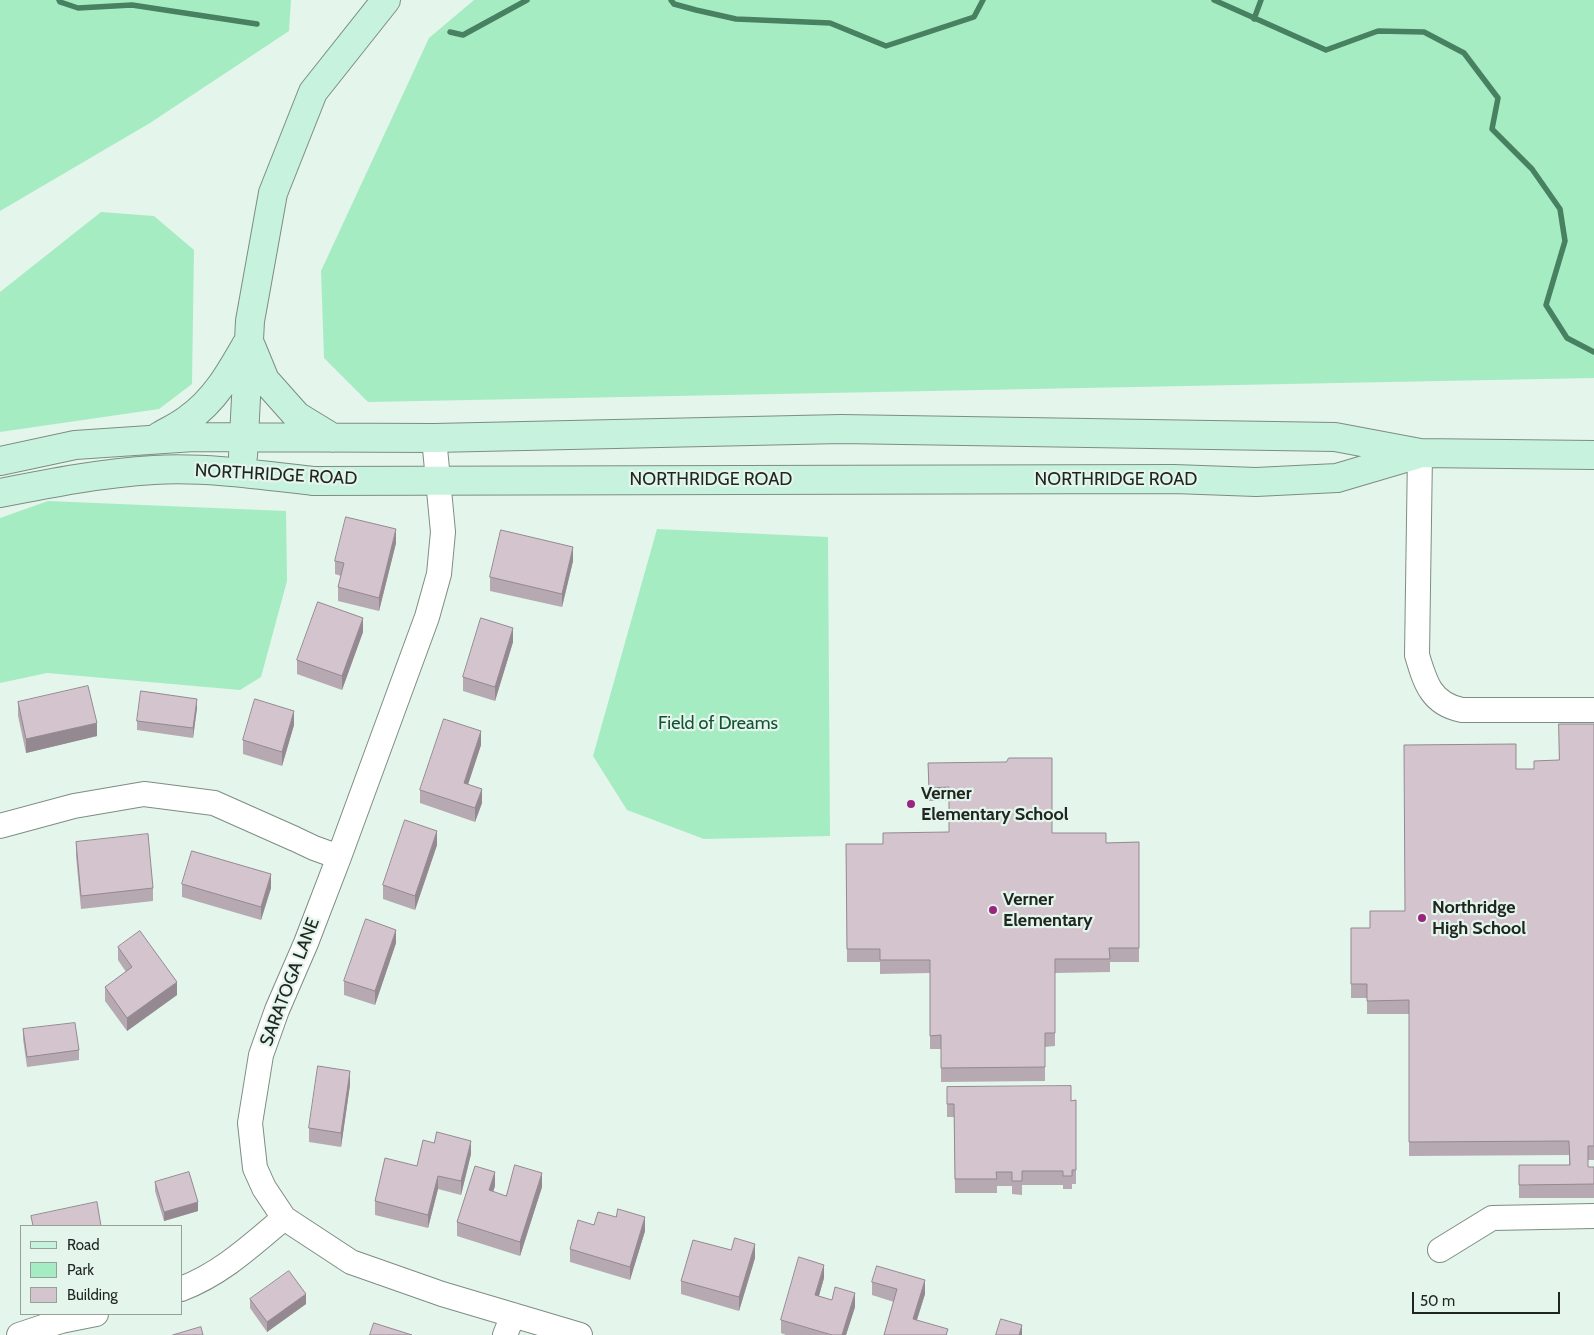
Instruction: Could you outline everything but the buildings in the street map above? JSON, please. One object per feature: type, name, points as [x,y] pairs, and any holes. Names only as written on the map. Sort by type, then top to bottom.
[{"type":"main road","points":[[243,474],[243,438],[250,321],[273,193],[313,92],[386,0]]},
{"type":"main road","points":[[249,340],[264,380],[297,416],[333,438]]},
{"type":"main road","points":[[155,440],[189,419],[214,396],[230,374],[249,340]]},
{"type":"main road","name":"NORTHRIDGE ROAD","points":[[0,461],[75,445],[194,438],[434,438],[851,430],[1335,437],[1420,453],[1594,455]]},
{"type":"main road","name":"NORTHRIDGE ROAD","points":[[0,493],[88,476],[155,470],[199,470],[313,481],[1174,479],[1256,482],[1337,478],[1420,453]]},
{"type":"street","name":"SARATOGA LANE","points":[[434,438],[444,532],[439,574],[427,617],[339,857],[306,943],[277,1010],[262,1055],[250,1123],[255,1168],[264,1188],[284,1218],[351,1262],[442,1294],[509,1325],[580,1335]]},
{"type":"street","points":[[1420,453],[1417,655],[1423,677],[1432,693],[1441,703],[1451,708],[1462,710],[1594,710]]},
{"type":"street","points":[[0,826],[74,806],[144,794],[214,803],[314,848],[339,857]]},
{"type":"street","points":[[1440,1250],[1492,1218],[1594,1216]]},
{"type":"street","points":[[182,1288],[199,1282],[240,1256],[284,1218]]},
{"type":"street","points":[[19,1335],[61,1321],[91,1315]]},
{"type":"green space","points":[[0,0],[291,0],[289,31],[150,123],[0,211]]},
{"type":"green space","points":[[474,0],[1594,0],[1594,378],[368,402],[324,358],[321,271],[429,38]]},
{"type":"green space","points":[[101,212],[154,216],[194,250],[192,384],[159,409],[0,432],[0,292]]},
{"type":"green space","points":[[48,501],[286,511],[287,581],[261,677],[240,690],[47,673],[0,683],[0,518]]},
{"type":"green space","name":"Field of Dreams","points":[[657,529],[828,537],[830,836],[704,839],[627,810],[593,756]]},
{"type":"waterway","points":[[59,0],[78,8],[132,5],[257,24]]},
{"type":"waterway","points":[[450,32],[463,35],[527,0]]},
{"type":"waterway","points":[[671,0],[674,4],[736,19],[830,23],[886,46],[974,17],[983,0]]},
{"type":"waterway","points":[[1214,0],[1326,50],[1378,31],[1424,32],[1464,53],[1498,98],[1492,129],[1532,169],[1560,209],[1565,241],[1546,305],[1567,338],[1594,352]]},
{"type":"waterway","points":[[1254,19],[1261,0]]},
{"type":"place","name":"Verner Elementary School","points":[[911,804]]},
{"type":"place","name":"Verner Elementary","points":[[993,910]]},
{"type":"place","name":"Northridge High School","points":[[1422,918]]}]
